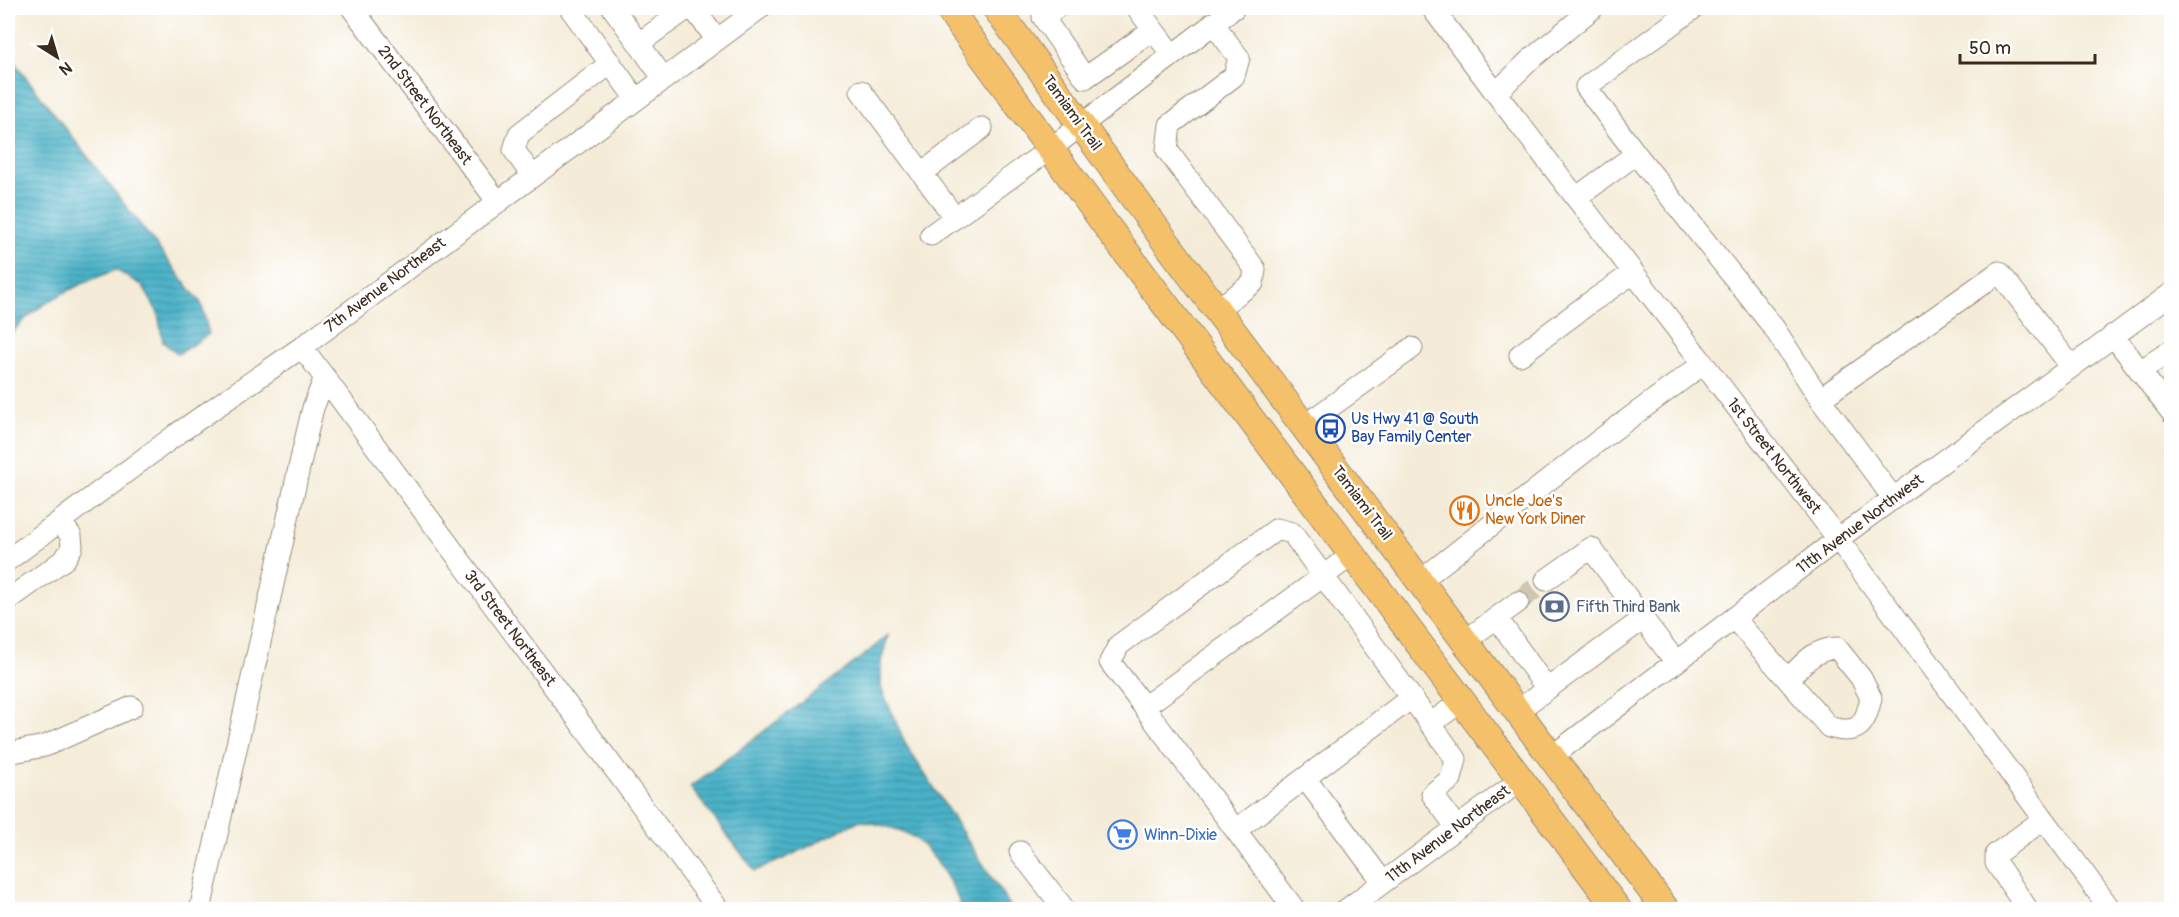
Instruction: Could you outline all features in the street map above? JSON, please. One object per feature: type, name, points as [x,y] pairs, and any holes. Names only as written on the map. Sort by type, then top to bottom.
[{"type":"main road","points":[[948,8],[1050,149],[1618,909]]},
{"type":"main road","name":"Tamiami Trail","points":[[996,8],[1217,309],[1666,909]]},
{"type":"main road","points":[[1493,743],[1515,746],[1531,759],[1551,757]]},
{"type":"main road","points":[[1521,780],[1530,779],[1552,788],[1582,826],[1610,836]]},
{"type":"street","name":"2nd Street Northeast","points":[[352,8],[498,202]]},
{"type":"street","points":[[570,8],[636,99]]},
{"type":"street","points":[[613,8],[664,79]]},
{"type":"street","points":[[639,43],[688,8]]},
{"type":"street","points":[[693,8],[717,40]]},
{"type":"street","name":"7th Avenue Northeast","points":[[8,560],[177,434],[302,347],[760,8]]},
{"type":"street","points":[[1056,8],[1042,17],[1085,78],[1153,30]]},
{"type":"street","points":[[1137,8],[1172,55]]},
{"type":"street","points":[[931,235],[1081,126],[1172,55],[1213,17],[1234,8]]},
{"type":"street","name":"1st Street Northwest","points":[[1432,8],[1838,539],[2111,909]]},
{"type":"street","points":[[1496,93],[1537,54],[1593,8]]},
{"type":"street","points":[[1694,8],[1586,87],[1774,328],[1820,399],[1893,498]]},
{"type":"street","points":[[1213,17],[1239,58],[1234,76],[1170,125],[1167,150],[1255,269],[1253,283],[1217,309]]},
{"type":"street","points":[[1037,65],[1063,46]]},
{"type":"street","points":[[532,176],[514,150],[519,134],[611,63]]},
{"type":"street","points":[[861,91],[955,218]]},
{"type":"street","points":[[922,173],[982,128]]},
{"type":"street","points":[[1576,198],[1636,154]]},
{"type":"street","points":[[1820,399],[1999,272],[2070,366]]},
{"type":"street","points":[[1520,356],[1634,273]]},
{"type":"street","name":"11th Avenue Northwest","points":[[1551,757],[1838,539],[2172,293]]},
{"type":"street","points":[[2113,335],[2172,413]]},
{"type":"street","name":"3rd Street Northeast","points":[[302,347],[719,909]]},
{"type":"street","points":[[1305,426],[1412,348]]},
{"type":"street","points":[[2140,371],[2172,350]]},
{"type":"street","points":[[1420,581],[1703,364]]},
{"type":"street","points":[[200,909],[306,437],[313,408],[325,377]]},
{"type":"street","points":[[8,569],[15,594],[65,559],[72,547],[72,536],[60,521]]},
{"type":"street","points":[[1295,909],[1110,662],[1119,645],[1277,529],[1292,533],[1456,759],[1451,778],[1432,794],[1457,828]]},
{"type":"street","points":[[1546,580],[1591,548],[1676,662]]},
{"type":"street","points":[[1144,707],[1352,555]]},
{"type":"street","points":[[1465,641],[1518,602]]},
{"type":"street","points":[[1497,618],[1547,689]]},
{"type":"street","points":[[1734,618],[1788,679]]},
{"type":"street","points":[[1517,711],[1643,619]]},
{"type":"street","points":[[1236,830],[1411,698]]},
{"type":"street","points":[[1430,724],[1462,701]]},
{"type":"street","points":[[8,753],[45,746],[132,707]]},
{"type":"street","points":[[1305,778],[1383,882]]},
{"type":"street","name":"11th Avenue Northeast","points":[[1346,909],[1521,780]]},
{"type":"street","points":[[2028,909],[1996,863],[1996,854],[2044,819]]},
{"type":"street","points":[[1020,852],[1065,909]]},
{"type":"water","points":[[8,54],[201,303],[209,334],[178,354],[163,342],[158,313],[142,285],[116,270],[71,289],[41,306],[17,328],[8,340]]},
{"type":"water","points":[[888,635],[881,662],[881,688],[906,745],[1012,909],[962,909],[944,872],[917,840],[897,830],[860,820],[755,871],[690,787]]},
{"type":"tunnel","points":[[1518,602],[1546,580]]},
{"type":"place","name":"Us Hwy 41 @ South Bay Family Center","points":[[1330,428]]},
{"type":"place","name":"Uncle Joe's New York Diner","points":[[1464,510]]},
{"type":"place","name":"Fifth Third Bank","points":[[1555,607]]},
{"type":"place","name":"Winn-Dixie","points":[[1123,835]]}]
